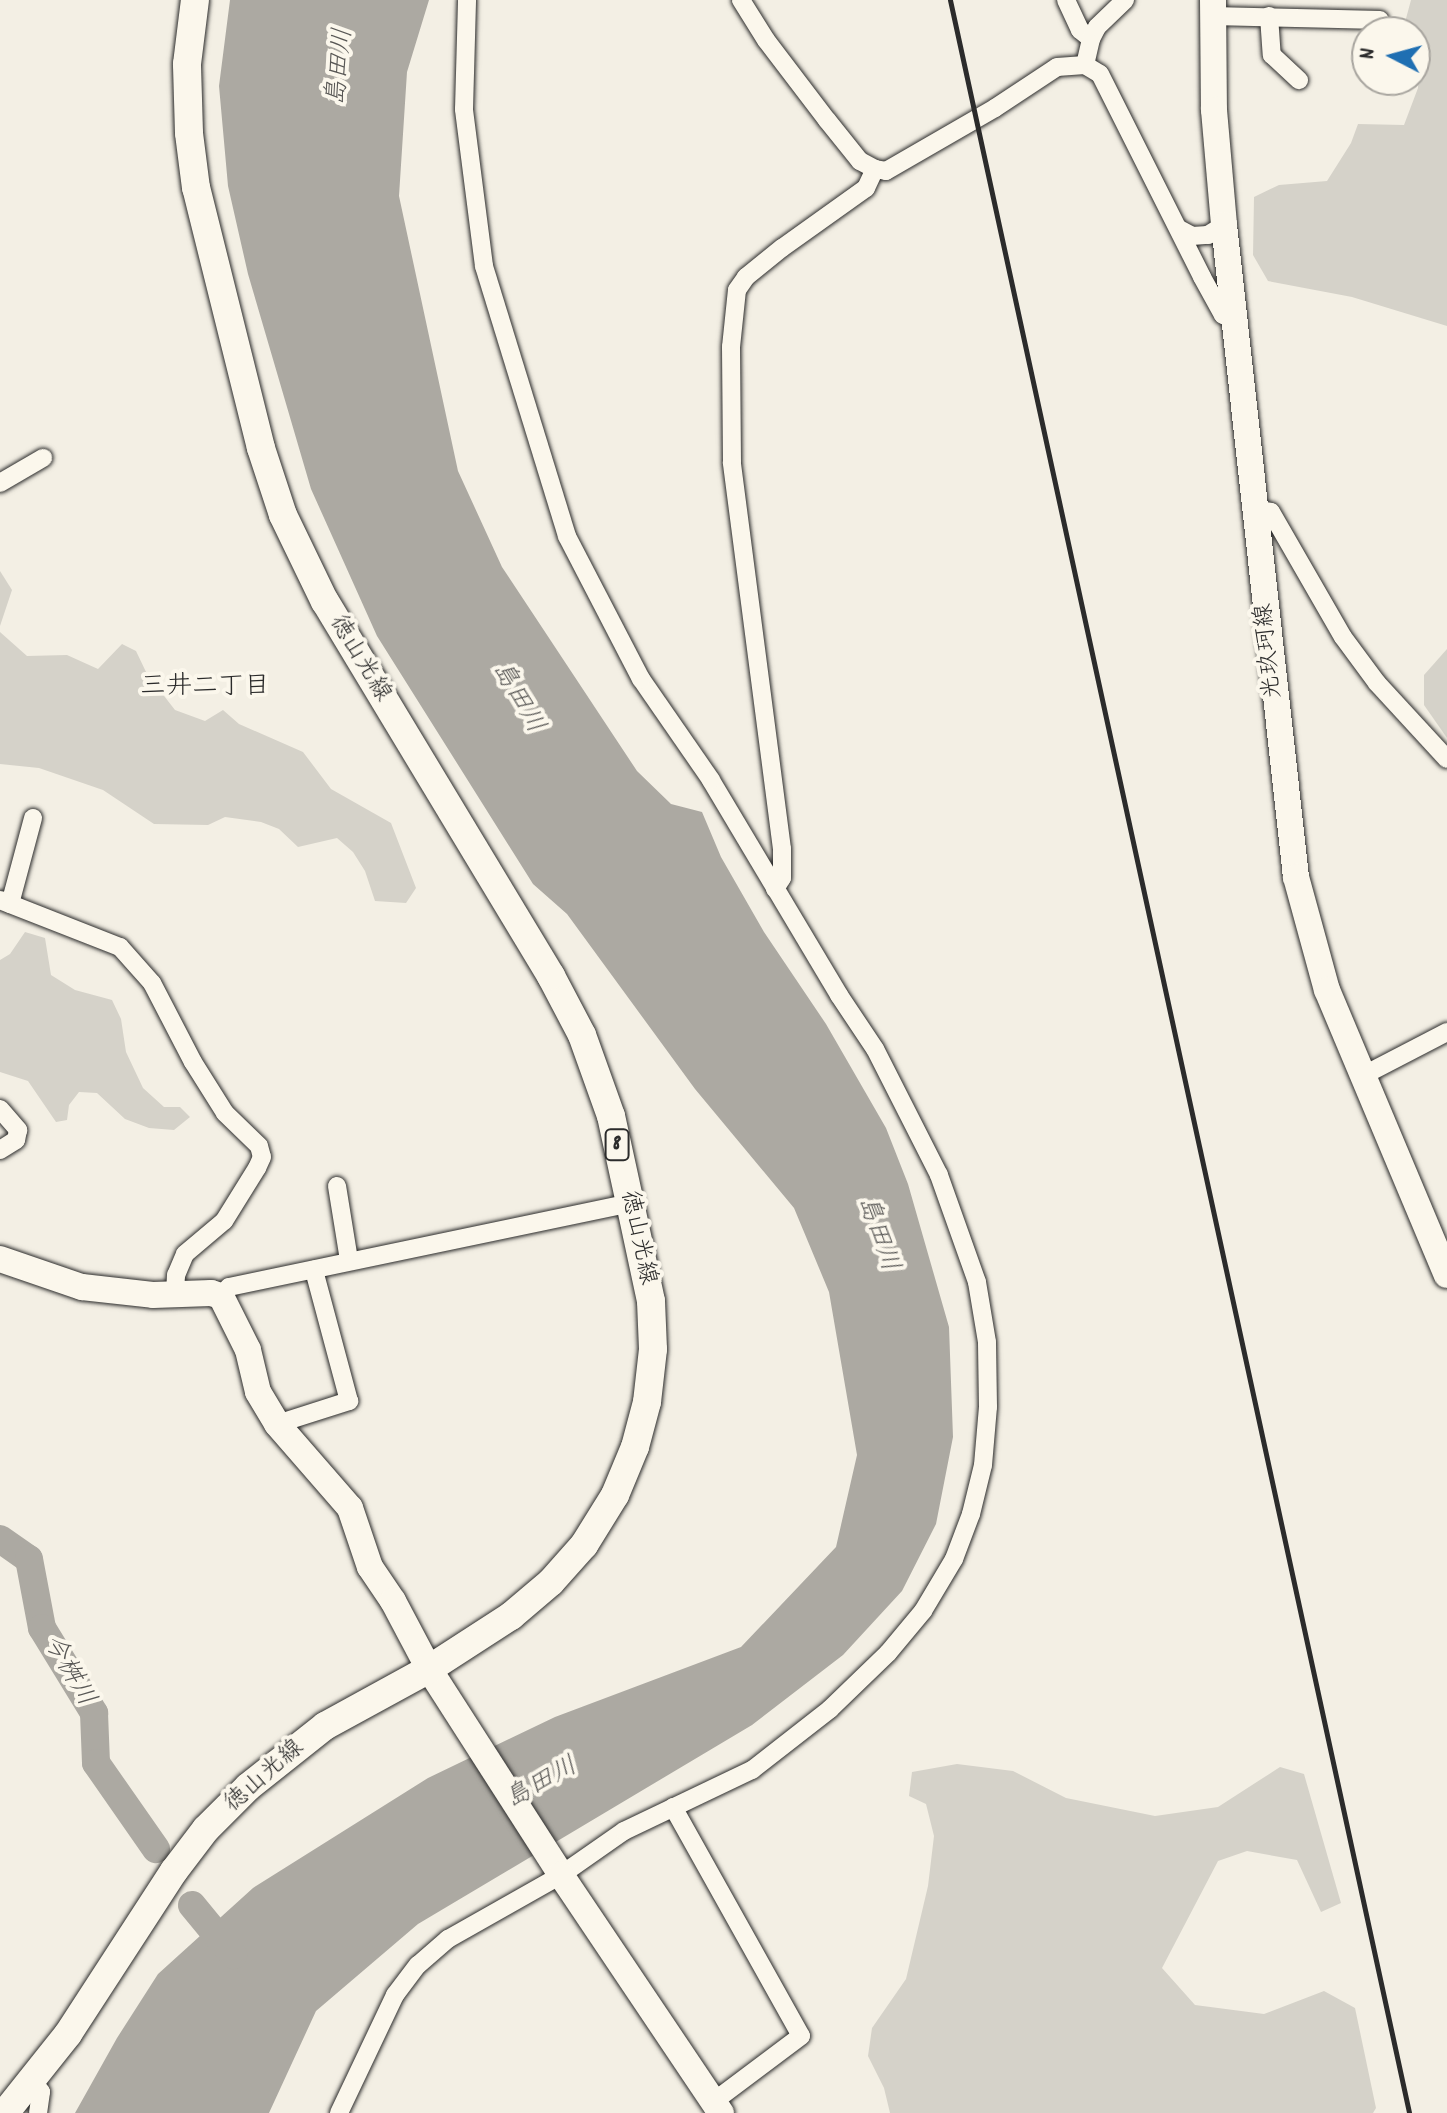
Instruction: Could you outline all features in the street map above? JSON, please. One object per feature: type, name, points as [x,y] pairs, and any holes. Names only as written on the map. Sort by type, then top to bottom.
[{"type":"main road","name":"徳山光線","points":[[5,2113],[68,2034],[135,1927],[206,1829],[248,1787],[325,1726],[434,1676],[551,1582],[584,1545],[615,1495],[635,1447],[647,1402],[653,1349],[651,1301],[611,1116],[582,1035],[551,976],[325,602],[283,515],[261,448],[196,188],[189,133],[187,64],[195,0]]},
{"type":"main road","name":"光玖珂線","points":[[1212,8],[1214,110],[1233,319],[1296,877],[1313,948],[1362,1076],[1447,1275]]},
{"type":"main road","points":[[0,1259],[82,1287],[221,1296],[248,1350],[258,1392],[277,1424],[350,1508],[370,1567],[393,1601],[434,1676],[557,1868],[717,2107]]},
{"type":"street","points":[[339,2113],[395,1995],[418,1965],[468,1926],[557,1868],[624,1831],[743,1776],[783,1749],[888,1653],[923,1611],[954,1559],[971,1514],[983,1465],[988,1407],[987,1342],[977,1282],[939,1175],[875,1049],[711,780],[634,666],[573,550],[550,488],[484,266],[464,109],[467,0]]},
{"type":"street","points":[[741,0],[766,40],[835,130],[860,161],[875,169],[886,171],[995,108],[1057,67],[1085,65],[1100,74],[1223,315],[1233,319]]},
{"type":"street","points":[[1066,0],[1080,30],[1091,39]]},
{"type":"street","points":[[1085,65],[1091,39],[1114,8],[1125,0]]},
{"type":"street","points":[[1212,8],[1269,16],[1351,19]]},
{"type":"street","points":[[1269,16],[1272,55],[1299,80]]},
{"type":"street","points":[[775,889],[782,878],[782,849],[732,462],[731,347],[737,290],[746,277],[782,248],[866,188],[875,169]]},
{"type":"street","points":[[1179,229],[1192,236],[1208,235],[1224,225]]},
{"type":"street","points":[[0,483],[43,458]]},
{"type":"street","points":[[1254,509],[1271,512],[1343,637],[1377,683],[1447,759]]},
{"type":"street","points":[[33,818],[5,902],[120,947],[152,983],[193,1062],[225,1113],[259,1146],[262,1157],[257,1168],[224,1221],[185,1254],[176,1275],[175,1294]]},
{"type":"street","points":[[1362,1076],[1447,1032]]},
{"type":"street","points":[[0,1109],[18,1130],[16,1140],[0,1150]]},
{"type":"street","points":[[337,1186],[349,1260]]},
{"type":"street","points":[[221,1296],[229,1287],[630,1203]]},
{"type":"street","points":[[277,1424],[349,1401],[314,1270]]},
{"type":"street","points":[[673,1807],[801,2036],[717,2107]]},
{"type":"street","points":[[32,2080],[41,2092],[38,2113]]},
{"type":"shaded area","points":[[1411,0],[1447,0],[1447,326],[1352,297],[1268,281],[1253,255],[1254,197],[1279,185],[1327,181],[1351,143],[1358,124],[1404,125],[1415,96],[1431,96],[1431,16],[1407,16]]},
{"type":"shaded area","points":[[0,571],[12,590],[0,626]]},
{"type":"shaded area","points":[[0,632],[27,656],[67,655],[98,669],[122,644],[136,651],[147,674],[175,710],[205,721],[223,710],[239,724],[303,752],[331,789],[391,823],[416,888],[406,903],[375,901],[365,871],[353,852],[337,838],[298,847],[279,829],[261,822],[225,817],[208,825],[154,824],[103,790],[39,768],[0,764]]},
{"type":"shaded area","points":[[1447,649],[1447,738],[1424,705],[1424,675]]},
{"type":"shaded area","points":[[25,932],[45,938],[51,975],[75,990],[112,1000],[121,1019],[126,1052],[143,1088],[164,1107],[180,1107],[190,1117],[174,1130],[149,1128],[125,1119],[97,1093],[79,1092],[69,1105],[67,1120],[56,1122],[28,1081],[0,1072],[0,960],[10,954]]},
{"type":"shaded area","points":[[957,1764],[1013,1771],[1066,1798],[1155,1816],[1218,1807],[1280,1767],[1304,1774],[1341,1903],[1321,1912],[1297,1860],[1247,1851],[1218,1861],[1162,1968],[1195,2005],[1264,2014],[1324,1991],[1355,2008],[1376,2108],[1373,2113],[890,2113],[884,2088],[868,2056],[872,2028],[906,1979],[928,1886],[934,1836],[926,1804],[909,1796],[912,1772]]},
{"type":"water","name":"島田川","points":[[230,0],[429,0],[407,72],[399,196],[458,471],[502,567],[637,771],[671,804],[702,812],[721,857],[764,932],[826,1024],[886,1128],[908,1184],[949,1327],[953,1437],[936,1524],[902,1591],[843,1655],[752,1725],[418,1924],[316,2011],[269,2113],[75,2113],[158,1974],[253,1888],[428,1778],[555,1717],[741,1647],[836,1547],[857,1455],[829,1292],[794,1208],[695,1089],[567,914],[533,884],[377,636],[311,489],[248,274],[228,186],[219,86]]},
{"type":"waterway","name":"今桝川","points":[[0,1539],[29,1559],[42,1628],[94,1713],[96,1763],[156,1849]]},
{"type":"waterway","name":"今桝川","points":[[192,1905],[233,1955]]},
{"type":"railway","points":[[950,0],[1409,2113]]},
{"type":"district","name":"三井二丁目","points":[[205,688]]}]
